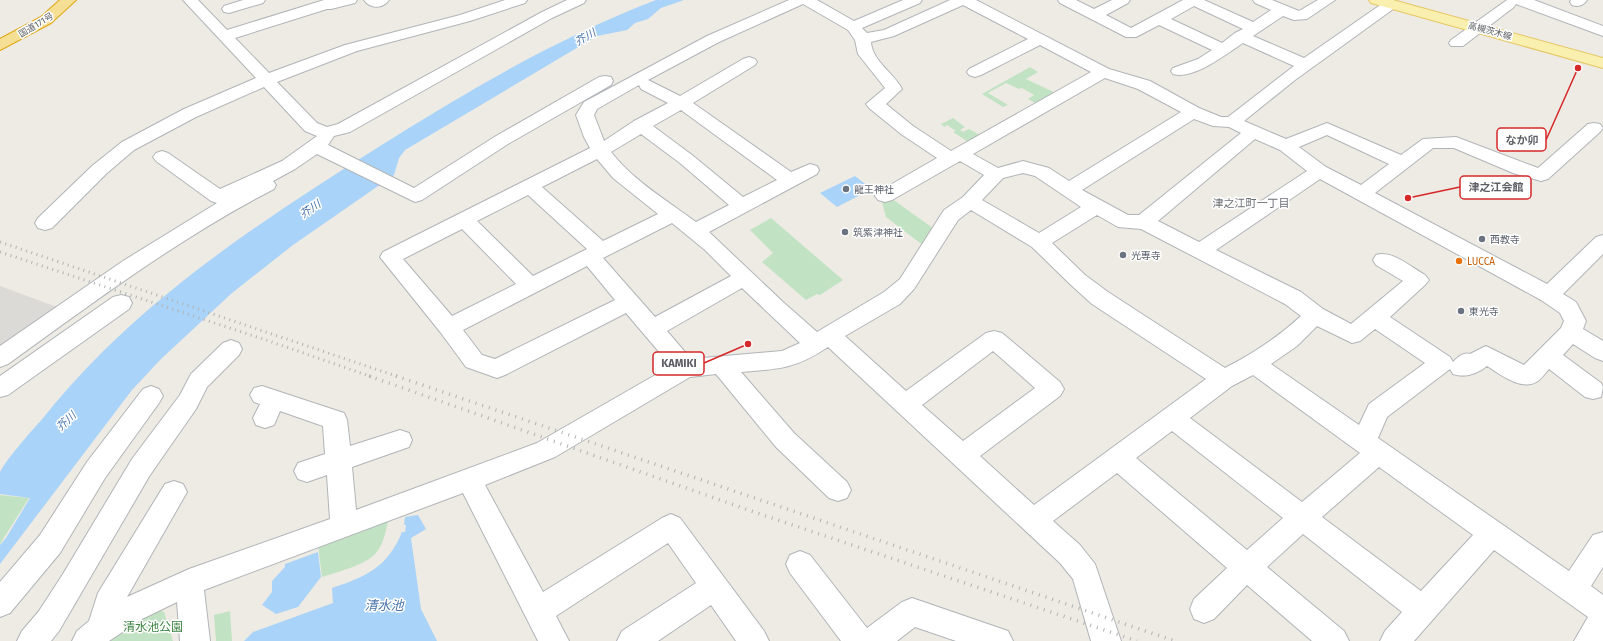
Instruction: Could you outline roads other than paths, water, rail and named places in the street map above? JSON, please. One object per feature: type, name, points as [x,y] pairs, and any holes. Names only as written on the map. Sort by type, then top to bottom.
[{"type":"highway","name":"国道171号","points":[[0,45],[46,20],[58,12],[69,0]]},
{"type":"main road","name":"高槻茨木線","points":[[1384,2],[1603,63]]},
{"type":"street","points":[[190,0],[311,127],[323,133],[323,143]]},
{"type":"street","points":[[229,9],[258,0]]},
{"type":"street","points":[[224,36],[315,4],[331,5],[350,0]]},
{"type":"street","points":[[45,223],[99,170],[128,146],[190,113],[266,80],[351,48],[471,23],[520,0]]},
{"type":"street","points":[[186,154],[166,160],[218,197],[280,170],[344,128],[547,14],[579,0]]},
{"type":"street","points":[[801,0],[713,39],[608,95],[590,106],[584,115],[587,129],[600,150],[638,191],[711,244],[794,326],[823,339],[905,405],[1070,554],[1085,573],[1106,641]]},
{"type":"street","points":[[806,0],[827,6],[858,33],[868,57],[894,88],[875,104],[907,130],[956,157],[996,174]]},
{"type":"street","points":[[858,33],[914,0]]},
{"type":"street","points":[[858,33],[889,33],[962,0]]},
{"type":"street","points":[[965,0],[1103,72],[1144,85],[1193,112],[1219,122],[1232,122],[1286,146],[1319,171],[1363,193],[1549,295],[1568,308],[1575,321],[1570,332],[1549,356],[1529,375],[1519,374],[1486,355],[1472,366],[1467,362],[1461,368]]},
{"type":"street","points":[[1065,0],[1131,34],[1193,0],[1306,65]]},
{"type":"street","points":[[1094,15],[1123,0]]},
{"type":"street","points":[[1260,0],[1294,15],[1302,16],[1328,0]]},
{"type":"street","points":[[1232,122],[1384,2]]},
{"type":"street","points":[[1457,43],[1514,2],[1603,31]]},
{"type":"street","points":[[323,143],[415,196],[502,140],[561,105],[716,22],[757,3]]},
{"type":"street","points":[[1180,71],[1204,62],[1282,10]]},
{"type":"street","points":[[1159,19],[1223,49]]},
{"type":"street","points":[[975,72],[1040,39]]},
{"type":"street","points":[[629,302],[497,369],[474,361],[449,327],[390,257],[600,150],[640,125],[682,103],[749,62]]},
{"type":"street","points":[[885,196],[956,157],[1103,72]]},
{"type":"street","points":[[647,84],[682,103],[790,180]]},
{"type":"street","points":[[561,105],[578,127],[587,129]]},
{"type":"street","points":[[1069,190],[1193,112]]},
{"type":"street","points":[[640,125],[686,159],[741,205]]},
{"type":"street","points":[[1363,193],[1429,143],[1456,142],[1520,169],[1541,176],[1600,127]]},
{"type":"street","points":[[1286,146],[1327,128],[1402,163]]},
{"type":"street","points":[[1144,222],[1254,131]]},
{"type":"street","points":[[94,635],[132,609],[189,582],[469,480],[546,450],[686,368],[782,360],[800,354],[892,298],[907,284],[951,215],[970,201],[996,174],[1023,167],[1042,172],[1096,207],[1125,222],[1144,222],[1293,298],[1316,315],[1352,334],[1375,318],[1418,280],[1382,260]]},
{"type":"street","points":[[694,231],[810,170]]},
{"type":"street","points":[[1200,251],[1319,171]]},
{"type":"street","points":[[0,358],[175,238],[228,204],[267,185]]},
{"type":"street","points":[[530,186],[596,253],[629,302],[686,368]]},
{"type":"street","points":[[970,201],[1039,242],[1078,280],[1100,298],[1224,379]]},
{"type":"street","points":[[1039,242],[1096,207]]},
{"type":"street","points":[[449,327],[672,215]]},
{"type":"street","points":[[464,219],[530,286]]},
{"type":"street","points":[[1549,295],[1603,242]]},
{"type":"street","points":[[652,328],[744,278]]},
{"type":"street","points":[[0,388],[121,303]]},
{"type":"street","points":[[1033,521],[1224,379],[1254,364],[1289,340],[1316,315]]},
{"type":"street","points":[[1204,609],[1248,566],[1303,518],[1371,447],[1378,411],[1442,363],[1375,318]]},
{"type":"street","points":[[1570,332],[1603,352]]},
{"type":"street","points":[[905,405],[994,339],[1052,390],[961,456]]},
{"type":"street","points":[[32,641],[49,621],[141,467],[188,402],[199,381],[217,361],[231,349]]},
{"type":"street","points":[[1549,356],[1570,374],[1593,390]]},
{"type":"street","points":[[1254,364],[1603,611]]},
{"type":"street","points":[[722,365],[785,440],[838,490]]},
{"type":"street","points":[[0,602],[50,544],[96,470],[151,396]]},
{"type":"street","points":[[267,404],[335,420],[340,460],[344,526]]},
{"type":"street","points":[[1171,417],[1423,610]]},
{"type":"street","points":[[307,471],[400,440]]},
{"type":"street","points":[[1118,459],[1248,566],[1334,641]]},
{"type":"street","points":[[469,480],[554,641]]},
{"type":"street","points":[[94,635],[108,603],[174,492]]},
{"type":"street","points":[[538,612],[671,526],[754,641]]},
{"type":"street","points":[[1395,641],[1492,533]]},
{"type":"street","points":[[1572,590],[1603,544]]},
{"type":"street","points":[[800,564],[859,641]]},
{"type":"street","points":[[189,582],[195,641]]},
{"type":"street","points":[[632,641],[715,587]]},
{"type":"street","points":[[873,641],[912,612],[998,641]]},
{"type":"street","points":[[1589,641],[1603,620]]},
{"type":"water","name":"芥川","points":[[656,0],[684,0],[661,8],[648,19],[635,23],[627,30],[597,36],[405,150],[399,158],[394,175],[293,245],[232,293],[161,359],[132,390],[0,564],[0,545],[6,538],[30,498],[0,494],[0,473],[6,462],[79,376],[117,338],[157,302],[242,237],[287,206],[444,107],[513,67],[583,31]]},
{"type":"water","points":[[855,176],[872,189],[837,207],[820,193]]},
{"type":"water","name":"清水池","points":[[418,515],[426,529],[411,538],[421,609],[437,641],[244,641],[253,632],[333,603],[332,588],[356,579],[374,569],[390,554],[402,532],[405,532],[405,517]]},
{"type":"water","points":[[318,552],[321,577],[298,607],[276,614],[262,605],[272,592],[272,581],[285,567],[285,564]]},
{"type":"railway","points":[[0,242],[399,377]]},
{"type":"railway","points":[[0,252],[272,342],[372,377]]},
{"type":"railway","points":[[369,376],[757,513],[1137,641]]},
{"type":"railway","points":[[396,376],[1175,641]]},
{"type":"place","name":"なか卯","points":[[1578,68]]},
{"type":"place","name":"龍王神社","points":[[846,189]]},
{"type":"place","name":"津之江会館","points":[[1408,198]]},
{"type":"place","name":"筑紫津神社","points":[[845,232]]},
{"type":"place","name":"西教寺","points":[[1482,239]]},
{"type":"place","name":"光専寺","points":[[1123,255]]},
{"type":"place","name":"LUCCA","points":[[1459,261]]},
{"type":"place","name":"東光寺","points":[[1461,311]]},
{"type":"place","name":"KAMIKI","points":[[748,344]]},
{"type":"district","name":"津之江町一丁目","points":[[1251,203]]},
{"type":"park label","name":"清水池公園","points":[[153,627]]}]
